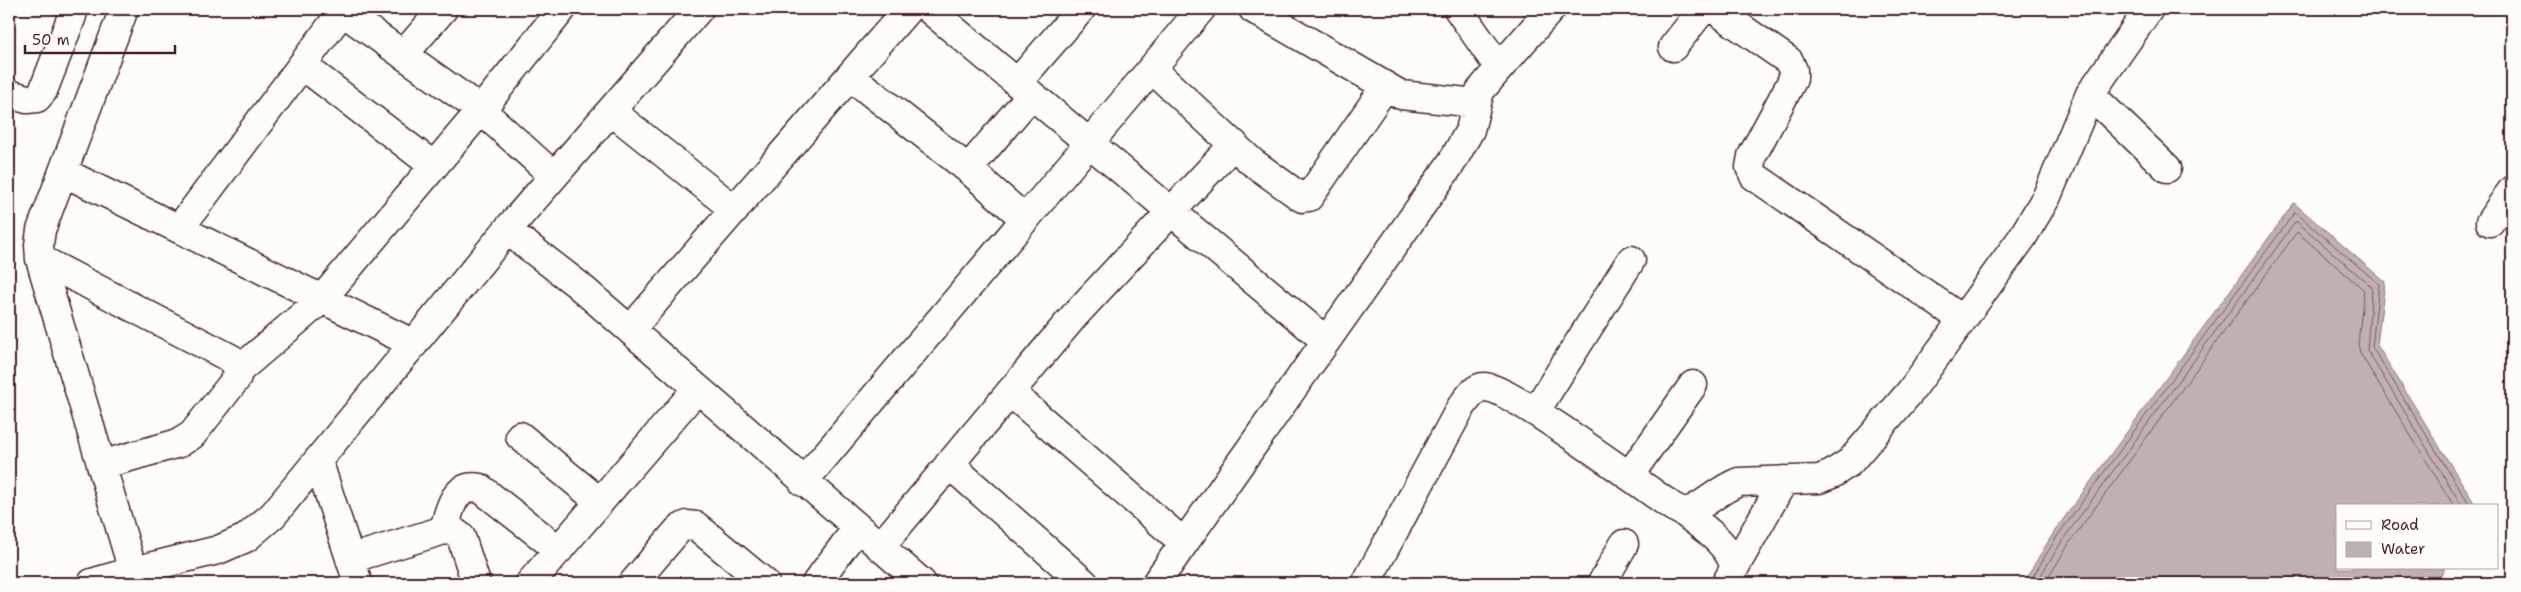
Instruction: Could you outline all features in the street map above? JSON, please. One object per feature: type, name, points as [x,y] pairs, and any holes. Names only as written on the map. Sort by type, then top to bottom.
[{"type":"street","points":[[124,9],[41,230],[38,245],[40,259],[133,571]]},
{"type":"street","points":[[403,55],[443,9]]},
{"type":"street","points":[[92,583],[218,550],[246,538],[273,515],[507,230],[698,9]]},
{"type":"street","points":[[630,330],[908,9]]},
{"type":"street","points":[[929,9],[1170,213],[1324,340]]},
{"type":"street","points":[[968,169],[1081,9]]},
{"type":"street","points":[[803,482],[1202,9]]},
{"type":"street","points":[[1253,9],[1385,87],[1402,95],[1486,86],[1551,9]]},
{"type":"street","points":[[1156,583],[1324,340],[1452,162],[1470,130],[1495,62],[1458,9]]},
{"type":"street","points":[[1674,47],[1703,9]]},
{"type":"street","points":[[1714,9],[1789,61],[1794,70],[1793,79],[1752,156],[1750,167],[1754,176],[1962,319]]},
{"type":"street","points":[[178,229],[342,10],[481,110],[554,176]]},
{"type":"street","points":[[101,465],[164,449],[192,435],[236,379],[239,370],[322,299],[481,110],[558,10]]},
{"type":"street","points":[[1685,513],[1696,509],[1728,486],[1739,482],[1819,479],[1832,474],[1850,462],[1910,392],[2022,238],[2047,196],[2090,94],[2142,11]]},
{"type":"street","points":[[9,94],[37,98],[43,91],[72,16]]},
{"type":"street","points":[[302,65],[434,166]]},
{"type":"street","points":[[1152,69],[1234,144],[1302,198],[1309,197],[1385,87]]},
{"type":"street","points":[[850,76],[968,169],[1025,220]]},
{"type":"street","points":[[2090,94],[2167,168]]},
{"type":"street","points":[[611,111],[735,210]]},
{"type":"street","points":[[880,547],[1074,316],[1234,144]]},
{"type":"street","points":[[63,172],[414,344]]},
{"type":"street","points":[[2490,222],[2512,190]]},
{"type":"street","points":[[507,230],[577,284],[803,482],[922,583]]},
{"type":"street","points":[[40,259],[232,358],[239,370]]},
{"type":"street","points":[[1535,412],[1632,260]]},
{"type":"street","points":[[1629,476],[1693,385]]},
{"type":"street","points":[[1366,583],[1462,407],[1475,391],[1483,387],[1494,390],[1535,412],[1673,508],[1685,513],[1725,547],[1731,555],[1730,575]]},
{"type":"street","points":[[540,580],[559,550],[697,389]]},
{"type":"street","points":[[1010,392],[1184,543]]},
{"type":"street","points":[[520,436],[600,502]]},
{"type":"street","points":[[318,460],[354,571],[444,530],[453,531],[461,537],[476,583]]},
{"type":"street","points":[[950,464],[1084,583]]},
{"type":"street","points":[[1730,575],[1784,480]]},
{"type":"street","points":[[444,530],[452,503],[463,489],[471,486],[480,488],[559,550]]},
{"type":"street","points":[[632,583],[679,529],[687,525],[696,526],[765,583]]},
{"type":"street","points":[[816,583],[857,528]]},
{"type":"street","points":[[1602,583],[1624,544]]},
{"type":"water","points":[[2294,203],[2385,282],[2377,345],[2475,504],[2336,504],[2336,570],[2444,570],[2437,583],[2023,583],[2054,532]]}]
